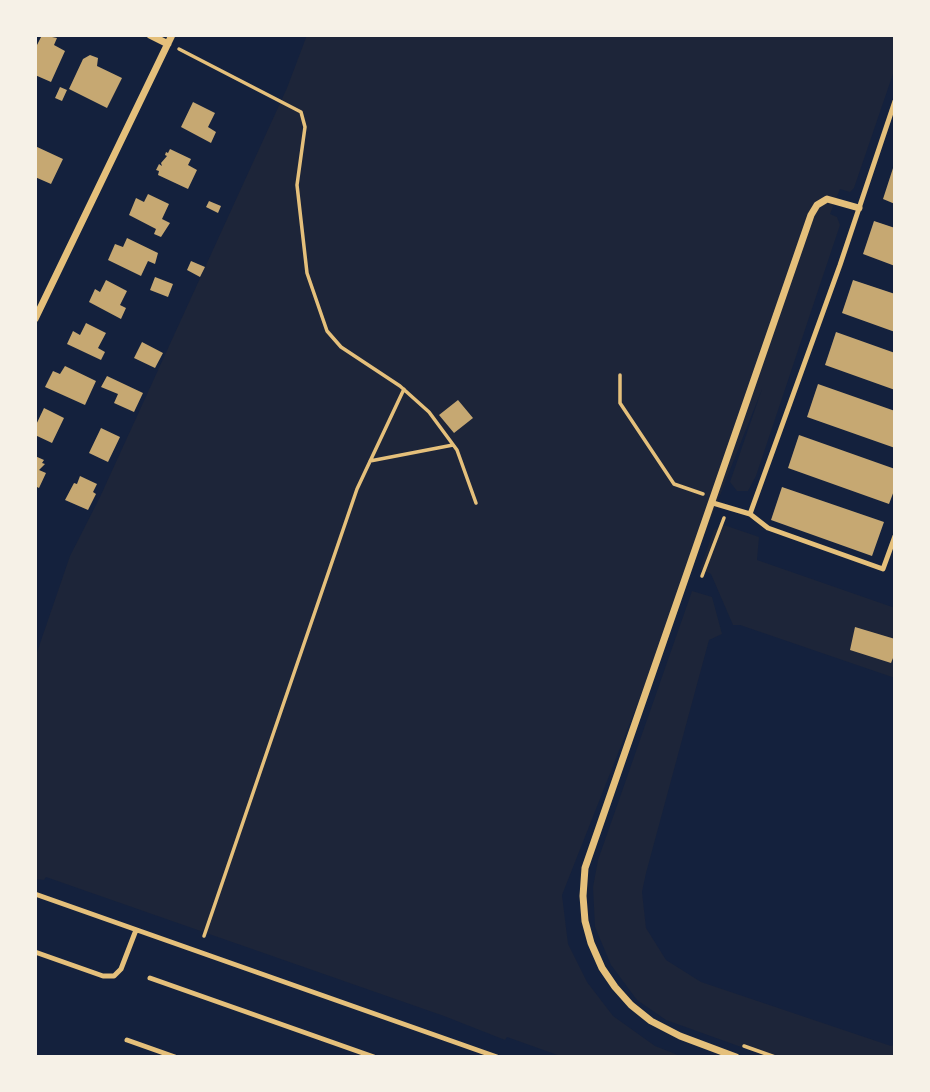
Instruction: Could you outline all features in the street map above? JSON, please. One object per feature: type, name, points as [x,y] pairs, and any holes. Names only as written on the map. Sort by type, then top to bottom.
[{"type":"street","points":[[150,35],[168,44]]},
{"type":"street","points":[[35,319],[172,35]]},
{"type":"street","points":[[736,1057],[680,1036],[651,1021],[631,1005],[602,968],[591,943],[585,921],[583,896],[585,868],[811,215],[817,205],[827,199],[859,208]]},
{"type":"lane","points":[[750,514],[895,101]]},
{"type":"lane","points":[[714,501],[750,514],[768,528],[883,569],[895,536]]},
{"type":"lane","points":[[35,894],[497,1057]]},
{"type":"lane","points":[[35,952],[103,976],[114,976],[121,969],[136,930]]},
{"type":"lane","points":[[150,978],[374,1057]]},
{"type":"lane","points":[[127,1040],[175,1057]]},
{"type":"path","points":[[168,44],[301,112],[305,127],[297,185],[307,273],[327,331],[341,347],[404,389],[429,412],[453,445],[476,503]]},
{"type":"path","points":[[620,375],[620,403],[674,484],[714,501]]},
{"type":"path","points":[[204,936],[357,489],[404,389]]},
{"type":"path","points":[[370,461],[453,445]]},
{"type":"path","points":[[698,585],[729,507]]},
{"type":"path","points":[[743,1045],[775,1057]]},
{"type":"shaded area","points":[[307,35],[895,35],[895,68],[854,188],[850,192],[840,189],[830,214],[837,217],[840,225],[756,476],[748,491],[737,491],[730,482],[762,389],[562,895],[568,944],[587,982],[613,1016],[655,1046],[683,1057],[563,1057],[507,1037],[505,1040],[444,1016],[46,877],[44,880],[35,879],[35,658],[70,556],[100,497],[287,88]]},
{"type":"shaded area","points":[[724,525],[759,537],[757,560],[895,608],[895,678],[740,625],[733,625],[711,574],[700,569],[714,530]]},
{"type":"shaded area","points":[[692,591],[712,597],[722,634],[709,640],[646,873],[642,892],[646,928],[666,960],[701,982],[891,1046],[895,1044],[895,1057],[769,1057],[666,1020],[637,1000],[611,965],[595,927],[593,887],[598,860]]},
{"type":"building","points":[[42,35],[57,38],[54,45],[65,51],[51,82],[35,75],[35,49]]},
{"type":"building","points":[[90,55],[98,58],[97,66],[122,78],[107,108],[69,89],[83,59]]},
{"type":"building","points":[[60,87],[67,90],[62,101],[55,98]]},
{"type":"building","points":[[193,102],[215,113],[208,127],[216,132],[211,143],[181,127]]},
{"type":"building","points":[[35,146],[63,159],[51,184],[35,177]]},
{"type":"building","points":[[170,149],[191,159],[188,165],[197,170],[188,189],[158,175],[159,171],[156,170],[159,164],[162,166],[166,152]]},
{"type":"building","points":[[895,165],[895,204],[883,199]]},
{"type":"building","points":[[148,194],[169,204],[162,219],[170,223],[161,237],[154,234],[156,229],[129,215],[136,198],[144,202]]},
{"type":"building","points":[[209,201],[221,206],[218,213],[206,207]]},
{"type":"building","points":[[874,221],[895,228],[895,266],[863,254]]},
{"type":"building","points":[[127,238],[158,253],[155,264],[148,261],[141,276],[108,260],[115,244],[123,247]]},
{"type":"building","points":[[191,261],[205,267],[200,277],[187,270]]},
{"type":"building","points":[[155,277],[173,284],[168,297],[150,290]]},
{"type":"building","points":[[106,280],[127,291],[120,305],[126,308],[121,319],[89,302],[95,289],[100,292]]},
{"type":"building","points":[[853,280],[895,294],[895,332],[842,313]]},
{"type":"building","points":[[86,323],[106,333],[98,348],[105,352],[101,360],[67,344],[73,331],[80,335]]},
{"type":"building","points":[[836,332],[895,353],[895,390],[825,365]]},
{"type":"building","points":[[142,342],[163,353],[155,368],[134,358]]},
{"type":"building","points":[[65,366],[96,381],[85,405],[45,387],[53,371],[60,374]]},
{"type":"building","points":[[107,376],[143,393],[134,412],[114,403],[118,394],[101,387]]},
{"type":"building","points":[[818,384],[895,411],[895,448],[807,417]]},
{"type":"building","points":[[458,400],[473,418],[454,433],[439,415]]},
{"type":"building","points":[[44,408],[64,418],[52,443],[35,435],[35,427]]},
{"type":"building","points":[[101,428],[120,437],[108,462],[89,453]]},
{"type":"building","points":[[799,435],[895,469],[895,488],[889,504],[788,468]]},
{"type":"building","points":[[35,456],[44,460],[42,463],[45,464],[39,470],[46,473],[39,488],[35,486]]},
{"type":"building","points":[[80,476],[97,484],[93,492],[96,494],[88,510],[65,500]]},
{"type":"building","points":[[782,487],[884,522],[872,556],[771,520]]},
{"type":"building","points":[[855,627],[895,639],[895,653],[891,663],[850,650]]}]
